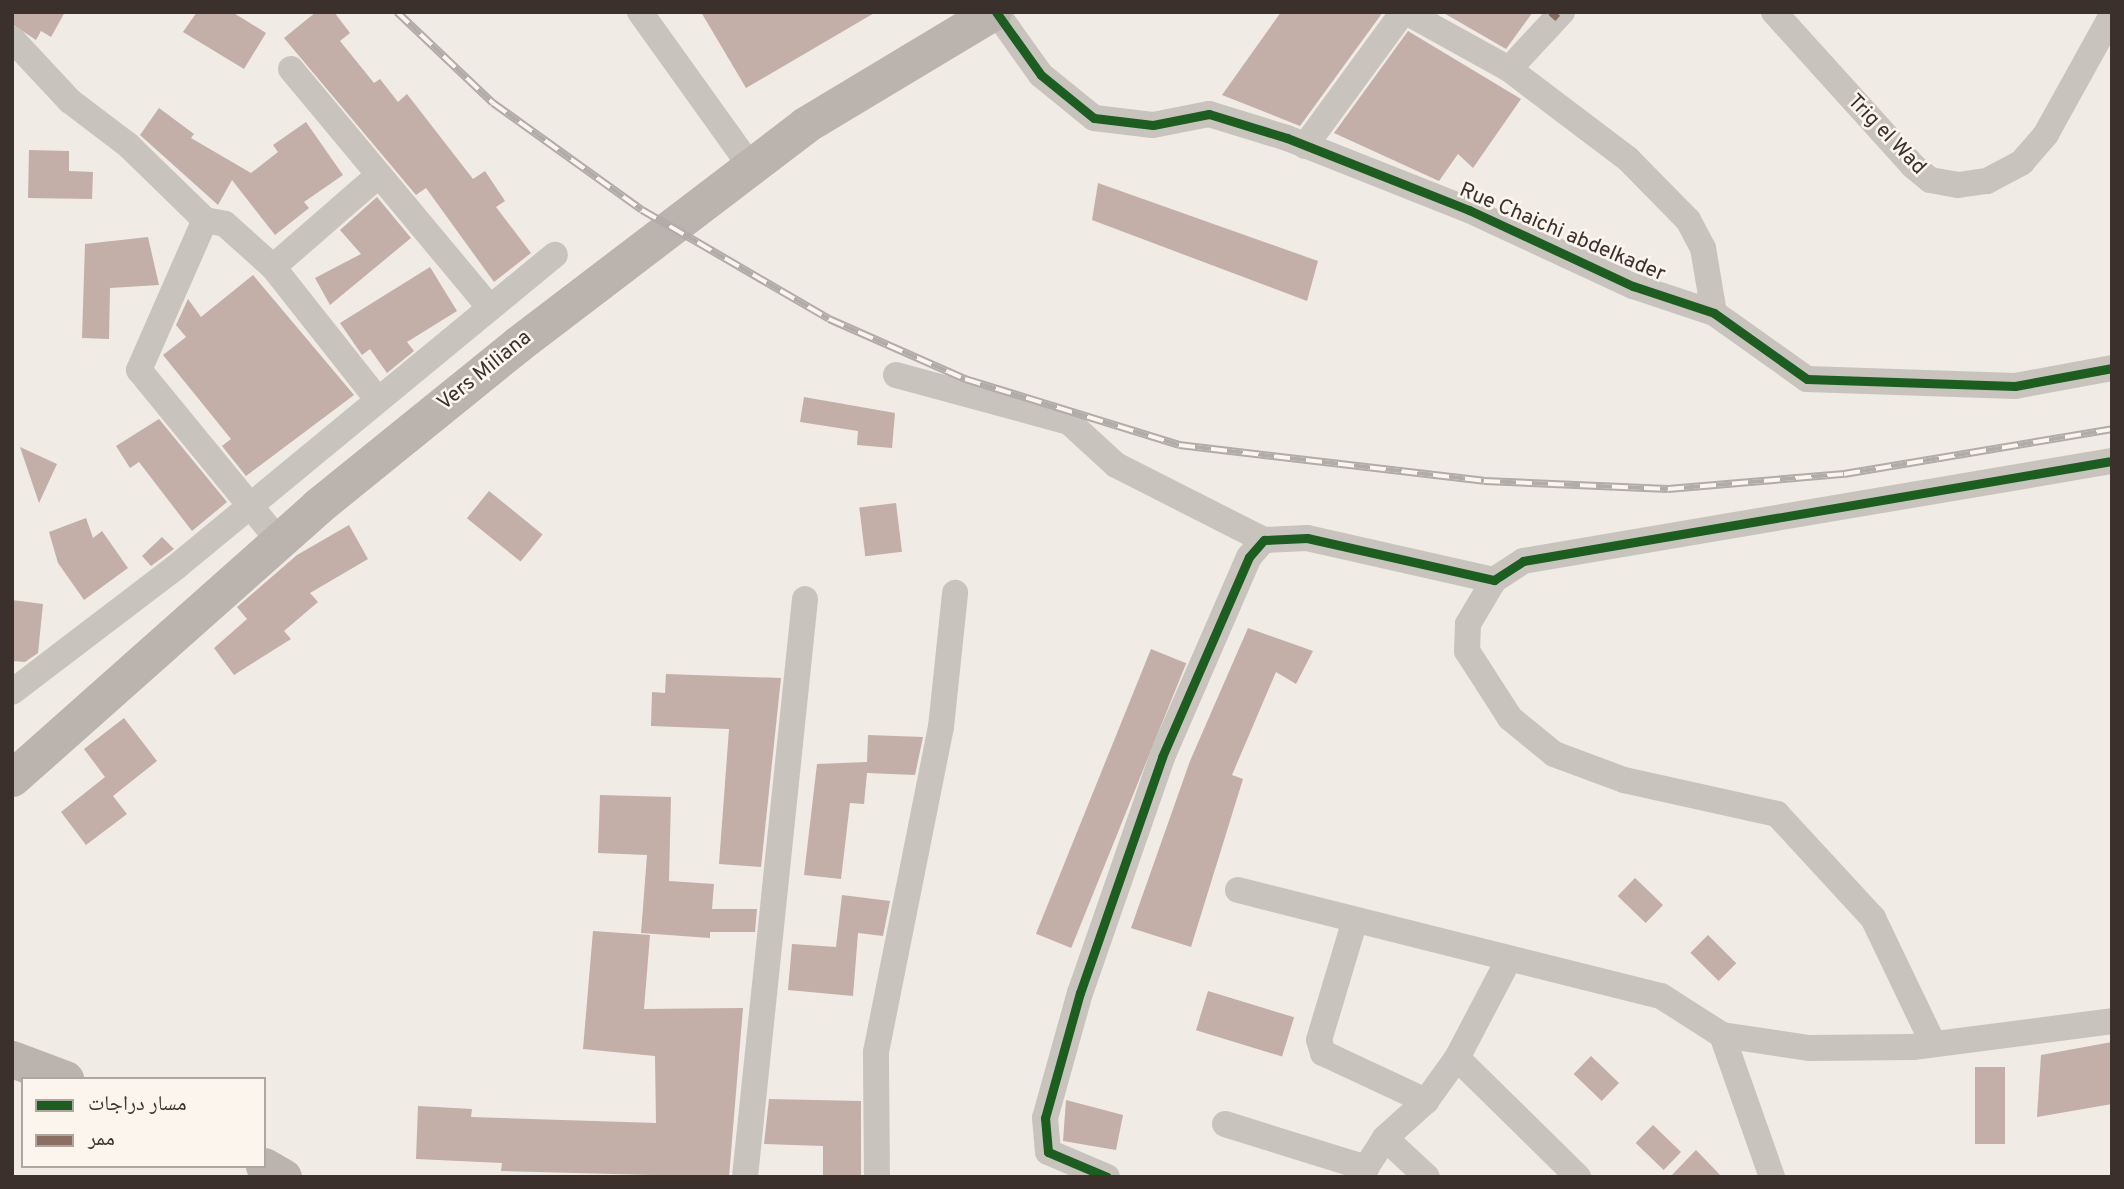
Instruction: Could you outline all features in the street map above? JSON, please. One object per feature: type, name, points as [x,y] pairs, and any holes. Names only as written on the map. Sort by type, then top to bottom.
[{"type":"main road","name":"Vers Miliana","points":[[12,778],[279,541],[518,344],[805,125],[994,12]]},
{"type":"main road","points":[[12,1059],[60,1077]]},
{"type":"main road","points":[[266,1167],[283,1177]]},
{"type":"street","points":[[640,12],[751,167]]},
{"type":"street","name":"Rue Chaichi abdelkader","points":[[994,12],[1041,75],[1094,118],[1153,125],[1209,114],[1305,146],[1469,210],[1633,286],[1714,313],[1807,379],[2015,386],[2112,368]]},
{"type":"street","points":[[1305,146],[1405,12],[1509,69],[1628,159],[1688,220],[1703,248],[1714,313]]},
{"type":"street","points":[[1509,69],[1562,12]]},
{"type":"street","name":"Trig el Wad","points":[[1774,12],[1913,166],[1930,180],[1958,185],[1987,181],[2022,162],[2046,134],[2112,15]]},
{"type":"street","points":[[12,39],[70,101],[128,145],[205,220],[225,223],[273,267],[378,400]]},
{"type":"street","points":[[291,69],[491,308]]},
{"type":"street","points":[[273,267],[379,175]]},
{"type":"street","points":[[205,220],[139,370],[252,504],[279,541]]},
{"type":"street","points":[[12,692],[252,504],[555,255]]},
{"type":"street","points":[[896,376],[1069,422],[1116,465],[1264,540],[1307,538],[1494,580]]},
{"type":"street","points":[[1933,1043],[1873,918],[1777,814],[1624,780],[1555,754],[1510,718],[1467,651],[1468,624],[1494,580],[1523,561],[2112,461]]},
{"type":"street","points":[[1107,1177],[1048,1152],[1045,1118],[1080,993],[1162,757],[1249,557],[1264,540]]},
{"type":"street","points":[[877,1177],[876,1052],[941,727],[955,593]]},
{"type":"street","points":[[745,1177],[804,599]]},
{"type":"street","points":[[1238,890],[1661,996],[1722,1035],[1809,1048],[1933,1043],[2112,1021]]},
{"type":"street","points":[[1355,920],[1319,1040],[1323,1053],[1426,1101]]},
{"type":"street","points":[[1225,1124],[1363,1172],[1385,1138],[1426,1101],[1457,1058],[1509,959]]},
{"type":"street","points":[[1722,1035],[1772,1177]]},
{"type":"street","points":[[1457,1058],[1578,1177]]},
{"type":"street","points":[[1385,1138],[1427,1177]]},
{"type":"building","points":[[12,12],[65,12],[51,37],[41,31],[36,40],[12,24]]},
{"type":"building","points":[[197,12],[232,12],[266,33],[244,69],[183,32]]},
{"type":"building","points":[[316,12],[334,12],[350,33],[340,41],[374,83],[380,79],[398,102],[407,94],[473,179],[485,171],[505,201],[496,207],[531,253],[494,282],[426,188],[416,195],[284,38]]},
{"type":"building","points":[[701,12],[876,12],[746,88]]},
{"type":"building","points":[[1281,12],[1383,12],[1300,126],[1222,95]]},
{"type":"building","points":[[1442,12],[1533,12],[1506,49]]},
{"type":"building","points":[[1408,31],[1521,99],[1473,168],[1458,154],[1439,181],[1334,133]]},
{"type":"building","points":[[159,108],[194,134],[191,138],[251,173],[278,152],[273,145],[306,122],[343,175],[304,202],[309,208],[275,235],[232,180],[218,205],[140,135]]},
{"type":"building","points":[[29,150],[69,151],[69,171],[93,172],[92,199],[28,198]]},
{"type":"building","points":[[1098,183],[1318,261],[1307,301],[1092,220]]},
{"type":"building","points":[[377,197],[411,238],[330,305],[315,278],[361,254],[340,230]]},
{"type":"building","points":[[148,237],[159,285],[110,288],[109,339],[82,338],[85,244]]},
{"type":"building","points":[[430,267],[457,311],[407,342],[414,351],[387,373],[370,349],[362,355],[340,323]]},
{"type":"building","points":[[253,275],[354,395],[246,476],[222,446],[231,439],[163,355],[186,337],[176,325],[188,299],[201,317]]},
{"type":"building","points":[[804,397],[895,413],[892,448],[857,445],[858,431],[800,422]]},
{"type":"building","points":[[159,419],[227,502],[192,531],[139,462],[130,468],[116,446]]},
{"type":"building","points":[[20,447],[57,464],[39,503]]},
{"type":"building","points":[[489,491],[543,534],[521,562],[467,518]]},
{"type":"building","points":[[896,503],[902,552],[865,556],[859,508]]},
{"type":"building","points":[[86,518],[93,538],[102,531],[128,568],[84,600],[58,563],[49,532]]},
{"type":"building","points":[[349,525],[368,559],[310,593],[318,602],[284,631],[291,639],[234,675],[214,648],[247,619],[237,607],[297,555]]},
{"type":"building","points":[[162,537],[174,549],[151,566],[142,556]]},
{"type":"building","points":[[12,600],[43,604],[38,653],[25,662],[12,661]]},
{"type":"building","points":[[1248,628],[1313,651],[1296,684],[1276,672],[1232,775],[1243,779],[1191,947],[1131,928],[1190,761]]},
{"type":"building","points":[[1151,649],[1186,663],[1071,948],[1036,934]]},
{"type":"building","points":[[666,674],[781,678],[761,867],[719,864],[729,729],[651,726],[652,692],[665,693]]},
{"type":"building","points":[[124,718],[157,761],[113,796],[127,814],[86,845],[61,812],[105,777],[84,749]]},
{"type":"building","points":[[868,735],[923,737],[915,775],[867,773],[864,804],[850,803],[841,879],[804,875],[817,764],[867,762]]},
{"type":"building","points":[[600,795],[671,797],[669,881],[714,884],[712,909],[757,909],[755,932],[710,932],[710,938],[641,933],[647,855],[598,853]]},
{"type":"building","points":[[1635,878],[1663,905],[1646,923],[1618,896]]},
{"type":"building","points":[[842,895],[890,901],[883,936],[858,933],[853,996],[788,990],[792,944],[836,947]]},
{"type":"building","points":[[593,931],[650,935],[644,1009],[743,1008],[729,1177],[501,1171],[502,1163],[416,1159],[418,1106],[472,1109],[471,1117],[656,1123],[655,1056],[583,1049]]},
{"type":"building","points":[[1708,935],[1736,963],[1719,981],[1690,953]]},
{"type":"building","points":[[1208,991],[1294,1017],[1282,1057],[1196,1030]]},
{"type":"building","points":[[2112,1042],[2112,1104],[2037,1117],[2041,1055]]},
{"type":"building","points":[[1591,1056],[1619,1083],[1602,1101],[1574,1074]]},
{"type":"building","points":[[1975,1067],[2005,1067],[2005,1144],[1975,1144]]},
{"type":"building","points":[[769,1099],[861,1101],[861,1177],[823,1177],[823,1146],[764,1144]]},
{"type":"building","points":[[1066,1100],[1123,1115],[1116,1150],[1063,1141]]},
{"type":"building","points":[[1653,1125],[1681,1152],[1664,1170],[1636,1143]]},
{"type":"building","points":[[1696,1150],[1722,1177],[1670,1177]]},
{"type":"railway","points":[[397,12],[493,103],[642,210],[829,319],[965,379],[1179,445],[1484,481],[1668,489],[1844,474],[2112,429]]},
{"type":"marked path","points":[[1551,12],[1558,18]]},
{"type":"cycle path","points":[[996,12],[1041,75],[1094,118],[1153,125],[1209,114],[1287,138],[1469,210],[1633,286],[1714,313],[1807,379],[2015,386],[2112,368]]},
{"type":"cycle path","points":[[1107,1177],[1048,1152],[1045,1118],[1080,993],[1162,757],[1249,557],[1264,540],[1307,538],[1494,580],[1523,561],[2112,461]]}]
